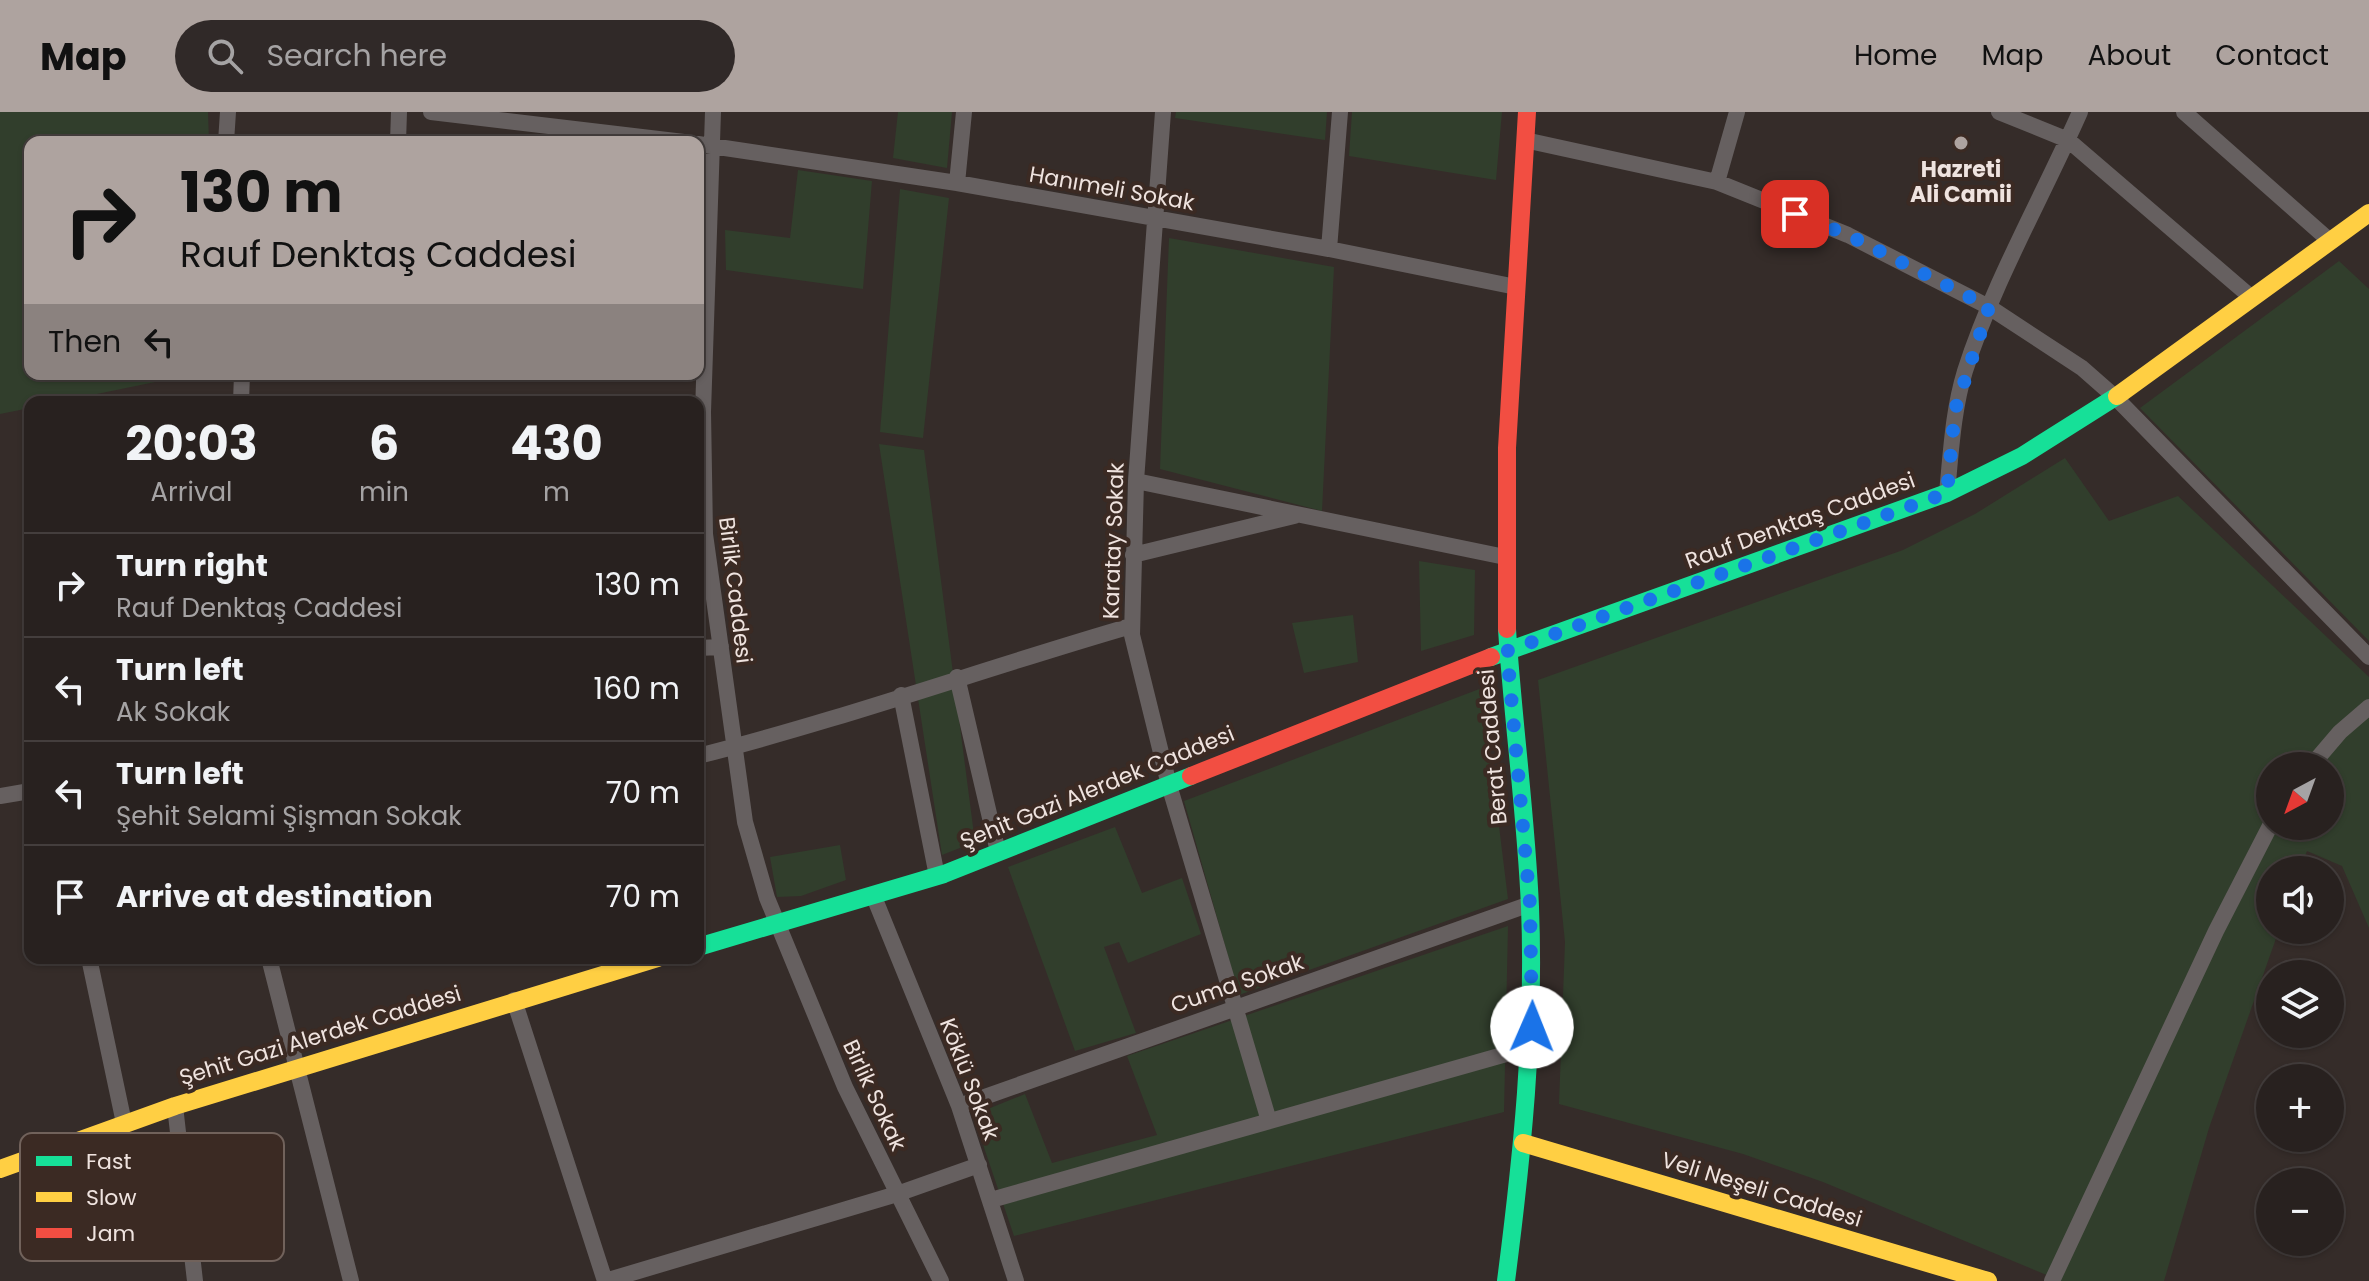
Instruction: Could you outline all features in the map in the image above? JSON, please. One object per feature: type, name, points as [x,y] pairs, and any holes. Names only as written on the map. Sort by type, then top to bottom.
[{"type":"street","points":[[226,136],[228,112]]},
{"type":"street","points":[[398,136],[399,112]]},
{"type":"street","points":[[431,112],[633,136]]},
{"type":"street","name":"Birlik Caddesi","points":[[704,250],[705,144],[713,112]]},
{"type":"street","points":[[957,183],[964,112]]},
{"type":"street","name":"Karatay Sokak","points":[[1163,112],[1136,481],[1131,626],[1169,785],[1269,1121]]},
{"type":"street","points":[[1329,249],[1340,112]]},
{"type":"street","name":"Berat Caddesi","points":[[1506,1281],[1531,1047],[1530,904],[1507,651],[1505,557],[1527,112]]},
{"type":"street","points":[[1717,182],[1737,112]]},
{"type":"street","points":[[1999,112],[2068,140],[2252,298]]},
{"type":"street","points":[[1947,493],[1955,410],[1989,307],[2080,112]]},
{"type":"street","points":[[2184,112],[2330,241]]},
{"type":"street","points":[[1525,140],[1717,182],[1848,235],[1989,307],[2082,368],[2115,397],[2369,657]]},
{"type":"street","name":"Hanımeli Sokak","points":[[705,144],[957,183],[1329,249],[1516,287]]},
{"type":"street","name":"Rauf Denktaş Caddesi","points":[[1507,651],[1947,493],[2022,456],[2115,397],[2369,213]]},
{"type":"street","points":[[1136,481],[1505,557]]},
{"type":"street","name":"Birlik Caddesi","points":[[704,510],[751,850],[778,924]]},
{"type":"street","points":[[1133,555],[1300,514]]},
{"type":"street","points":[[704,754],[1131,626]]},
{"type":"street","points":[[704,648],[721,647]]},
{"type":"street","name":"Şehit Gazi Alerdek Caddesi","points":[[704,945],[937,876],[1507,651]]},
{"type":"street","points":[[957,677],[998,852]]},
{"type":"street","points":[[901,695],[937,876]]},
{"type":"street","points":[[2323,752],[2369,707]]},
{"type":"street","points":[[0,796],[24,792]]},
{"type":"street","points":[[2052,1281],[2216,931],[2263,840]]},
{"type":"street","name":"Köklü Sokak","points":[[874,897],[959,1106],[1016,1281]]},
{"type":"street","name":"Cuma Sokak","points":[[959,1106],[1530,904]]},
{"type":"street","name":"Birlik Sokak","points":[[778,924],[845,1087],[941,1281]]},
{"type":"street","points":[[90,964],[124,1123]]},
{"type":"street","points":[[270,964],[351,1281]]},
{"type":"street","name":"Şehit Gazi Alerdek Caddesi","points":[[97,1133],[175,1106],[637,964]]},
{"type":"street","points":[[514,1000],[605,1281],[897,1194],[979,1165]]},
{"type":"street","points":[[991,1200],[1531,1047]]},
{"type":"street","points":[[175,1106],[178,1133]]},
{"type":"street","name":"Veli Neşeli Caddesi","points":[[1523,1143],[1988,1281]]},
{"type":"street","name":"Şehit Gazi Alerdek Caddesi","points":[[0,1169],[20,1162]]},
{"type":"street","points":[[193,1261],[195,1281]]},
{"type":"green space","points":[[0,112],[208,112],[209,136],[24,136],[24,380],[165,380],[87,396],[24,396],[24,409],[0,414]]},
{"type":"green space","points":[[898,112],[952,112],[947,168],[893,158]]},
{"type":"green space","points":[[1176,112],[1327,112],[1325,140],[1175,118]]},
{"type":"green space","points":[[1352,112],[1502,112],[1496,180],[1349,156]]},
{"type":"green space","points":[[798,170],[872,181],[863,289],[726,270],[725,230],[790,238]]},
{"type":"green space","points":[[900,189],[949,198],[923,438],[880,432]]},
{"type":"green space","points":[[1169,238],[1334,267],[1322,511],[1160,469]]},
{"type":"green space","points":[[2339,261],[2369,289],[2369,641],[2140,408]]},
{"type":"green space","points":[[879,444],[924,450],[975,842],[942,855]]},
{"type":"green space","points":[[2065,458],[2109,521],[2178,496],[2369,677],[2369,928],[2344,871],[2344,856],[2319,856],[2307,851],[2305,856],[2256,856],[2256,944],[2274,944],[2268,960],[2256,960],[2256,995],[2209,1128],[2164,1281],[2061,1281],[1823,1182],[1743,1154],[1559,1104],[1565,942],[1538,680],[1903,550],[1975,514]]},
{"type":"green space","points":[[1419,561],[1475,570],[1474,635],[1421,651]]},
{"type":"green space","points":[[1353,615],[1358,662],[1304,673],[1292,623]]},
{"type":"green space","points":[[1482,688],[1508,899],[1239,995],[1184,801]]},
{"type":"green space","points":[[1115,827],[1142,893],[1182,878],[1201,934],[1128,963],[1119,942],[1104,947],[1136,1033],[1075,1051],[1008,867]]},
{"type":"green space","points":[[840,845],[846,880],[801,896],[777,897],[770,857]]},
{"type":"green space","points":[[1508,926],[1504,1112],[1014,1236],[973,1115],[1025,1094],[1052,1163],[1157,1135],[1127,1056]]},
{"type":"traffic: fast","points":[[1491,657],[1947,493],[2022,456],[2117,396]]},
{"type":"traffic: fast","points":[[1506,1281],[1526,1094],[1531,1001],[1526,837],[1507,629]]},
{"type":"traffic: fast","points":[[704,945],[944,874],[1191,776]]},
{"type":"traffic: slow","points":[[2117,396],[2369,213]]},
{"type":"traffic: slow","points":[[100,1133],[175,1106],[638,964]]},
{"type":"traffic: slow","points":[[1523,1143],[1988,1281]]},
{"type":"traffic: slow","points":[[0,1169],[20,1162]]},
{"type":"traffic: jam","points":[[1507,629],[1507,448],[1527,112]]},
{"type":"traffic: jam","points":[[1191,776],[1491,657]]},
{"type":"place","name":"Hazreti Ali Camii","points":[[1961,143]]},
{"type":"route","points":[[1532,1027],[1530,904],[1507,651],[1947,493],[1955,410],[1965,372],[1989,307],[1848,235],[1795,214]]}]
